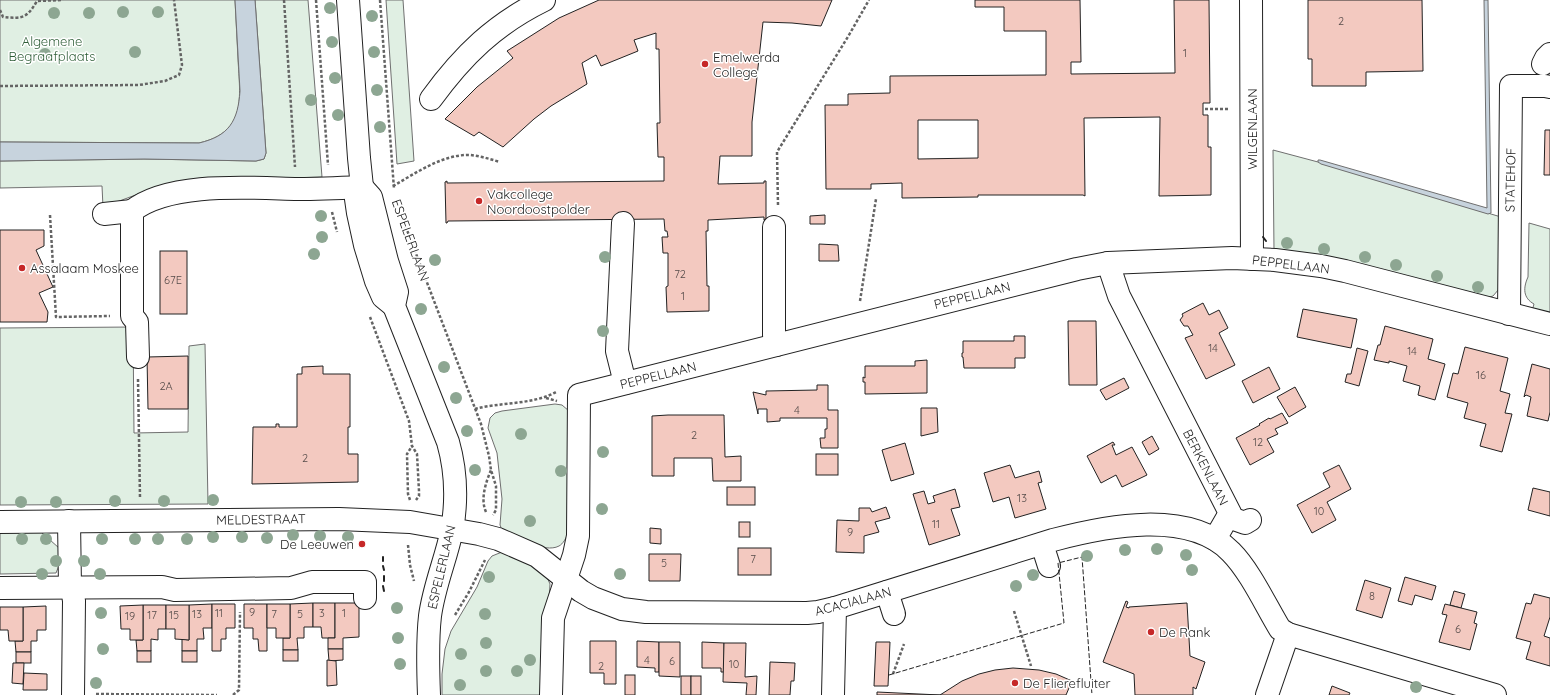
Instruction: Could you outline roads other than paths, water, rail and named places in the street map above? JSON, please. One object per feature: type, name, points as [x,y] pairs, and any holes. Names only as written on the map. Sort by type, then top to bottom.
[{"type":"street","name":"ESPELERLAAN","points":[[348,0],[358,158],[362,187],[356,199],[365,245],[370,265],[383,297],[394,306],[448,442],[455,478],[452,530],[430,616],[429,695]]},
{"type":"street","points":[[431,99],[451,72],[486,37],[509,20],[544,0]]},
{"type":"street","name":"WILGENLAAN","points":[[1251,0],[1252,259]]},
{"type":"street","name":"STATEHOF","points":[[1509,314],[1512,86],[1550,87]]},
{"type":"street","points":[[104,214],[132,211],[138,206],[172,194],[198,189],[329,189],[362,187]]},
{"type":"street","points":[[132,211],[132,316],[137,322],[138,357]]},
{"type":"street","points":[[623,223],[617,351],[625,383]]},
{"type":"street","points":[[774,227],[774,335],[776,345]]},
{"type":"street","name":"PEPPELLAAN","points":[[566,578],[578,536],[579,395],[625,383],[1062,273],[1108,263],[1252,259],[1282,261],[1345,271],[1550,324]]},
{"type":"street","name":"BERKENLAAN","points":[[1108,263],[1119,296],[1230,513],[1215,539]]},
{"type":"street","points":[[1228,517],[1245,523],[1250,520]]},
{"type":"street","name":"MELDESTRAAT","points":[[0,522],[372,519],[410,522],[452,530]]},
{"type":"street","points":[[69,521],[70,587],[74,601],[82,695]]},
{"type":"street","name":"ACACIALAAN","points":[[452,530],[490,536],[515,546],[537,556],[593,598],[616,608],[634,611],[821,612],[1080,533],[1139,525],[1182,527],[1201,532],[1215,539]]},
{"type":"street","points":[[1215,539],[1227,548],[1238,560],[1280,629],[1288,634],[1495,695]]},
{"type":"street","points":[[1042,544],[1049,566]]},
{"type":"street","points":[[551,695],[553,618],[566,578]]},
{"type":"street","points":[[0,588],[162,587],[175,590],[239,589],[291,588],[312,582],[365,590]]},
{"type":"street","points":[[887,592],[894,614]]},
{"type":"street","points":[[833,695],[835,646],[834,608]]},
{"type":"street","points":[[1267,695],[1288,634]]},
{"type":"place","name":"Emelwerda College","points":[[705,64]]},
{"type":"place","name":"Vakcollege Noordoostpolder","points":[[479,201]]},
{"type":"place","name":"Assalaam Moskee","points":[[22,268]]},
{"type":"place","name":"De Leeuwen","points":[[362,544]]},
{"type":"place","name":"De Rank","points":[[1151,632]]},
{"type":"place","name":"De Flierefluiter","points":[[1015,683]]},
{"type":"park label","name":"Algemene Begraafplaats","points":[[52,48]]}]
